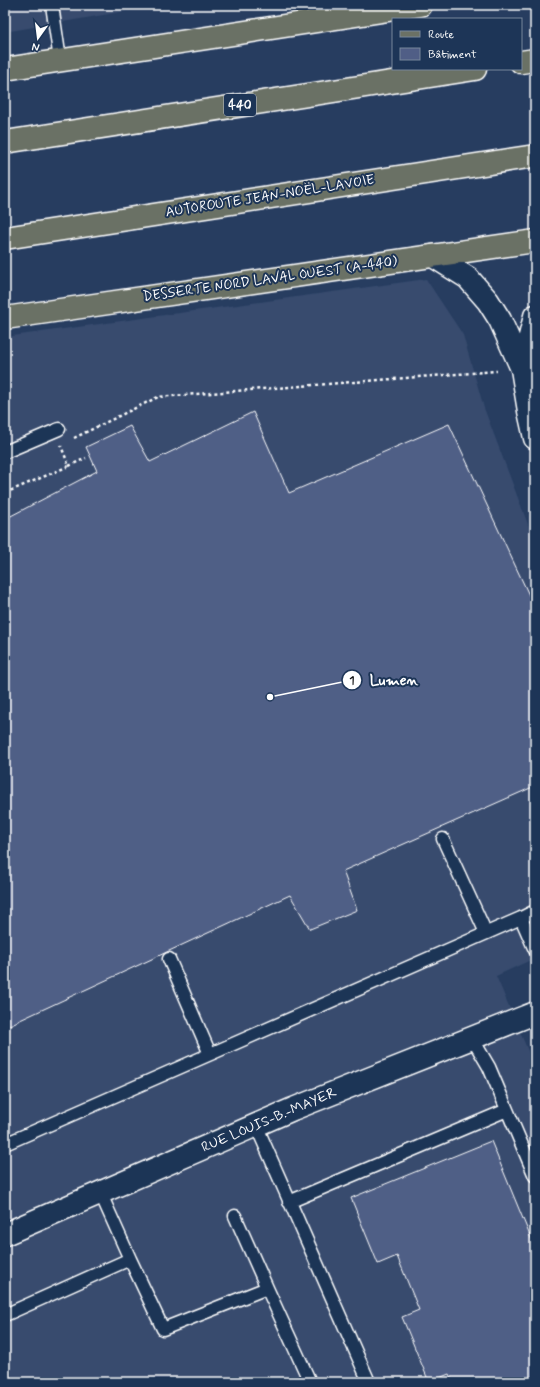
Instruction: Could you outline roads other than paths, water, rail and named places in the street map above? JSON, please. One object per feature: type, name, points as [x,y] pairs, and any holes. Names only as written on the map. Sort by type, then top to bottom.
[{"type":"main road","points":[[5,69],[421,5]]},
{"type":"main road","name":"440","points":[[5,142],[469,70]]},
{"type":"main road","name":"AUTOROUTE JEAN-NOËL-LAVOIE","points":[[5,238],[535,156]]},
{"type":"main road","name":"DESSERTE NORD LAVAL OUEST (A-440)","points":[[5,318],[535,241]]},
{"type":"street","points":[[433,256],[468,278],[488,301],[500,320],[522,369],[528,411],[535,438]]},
{"type":"street","points":[[522,369],[535,316]]},
{"type":"street","name":"RUE LOUIS-B.-MAYER","points":[[5,1234],[256,1125],[535,1013]]},
{"type":"lane","points":[[52,5],[60,60]]},
{"type":"lane","points":[[5,452],[59,429]]},
{"type":"lane","points":[[443,838],[486,932]]},
{"type":"lane","points":[[5,1144],[535,911]]},
{"type":"lane","points":[[521,918],[535,950]]},
{"type":"lane","points":[[170,959],[210,1054]]},
{"type":"lane","points":[[472,1038],[489,1067],[535,1176]]},
{"type":"lane","points":[[289,1202],[507,1110]]},
{"type":"lane","points":[[256,1125],[369,1382]]},
{"type":"lane","points":[[100,1192],[163,1329],[267,1288]]},
{"type":"lane","points":[[235,1216],[310,1382]]},
{"type":"lane","points":[[5,1315],[130,1258]]},
{"type":"place","name":"Lumen","points":[[270,697]]}]
